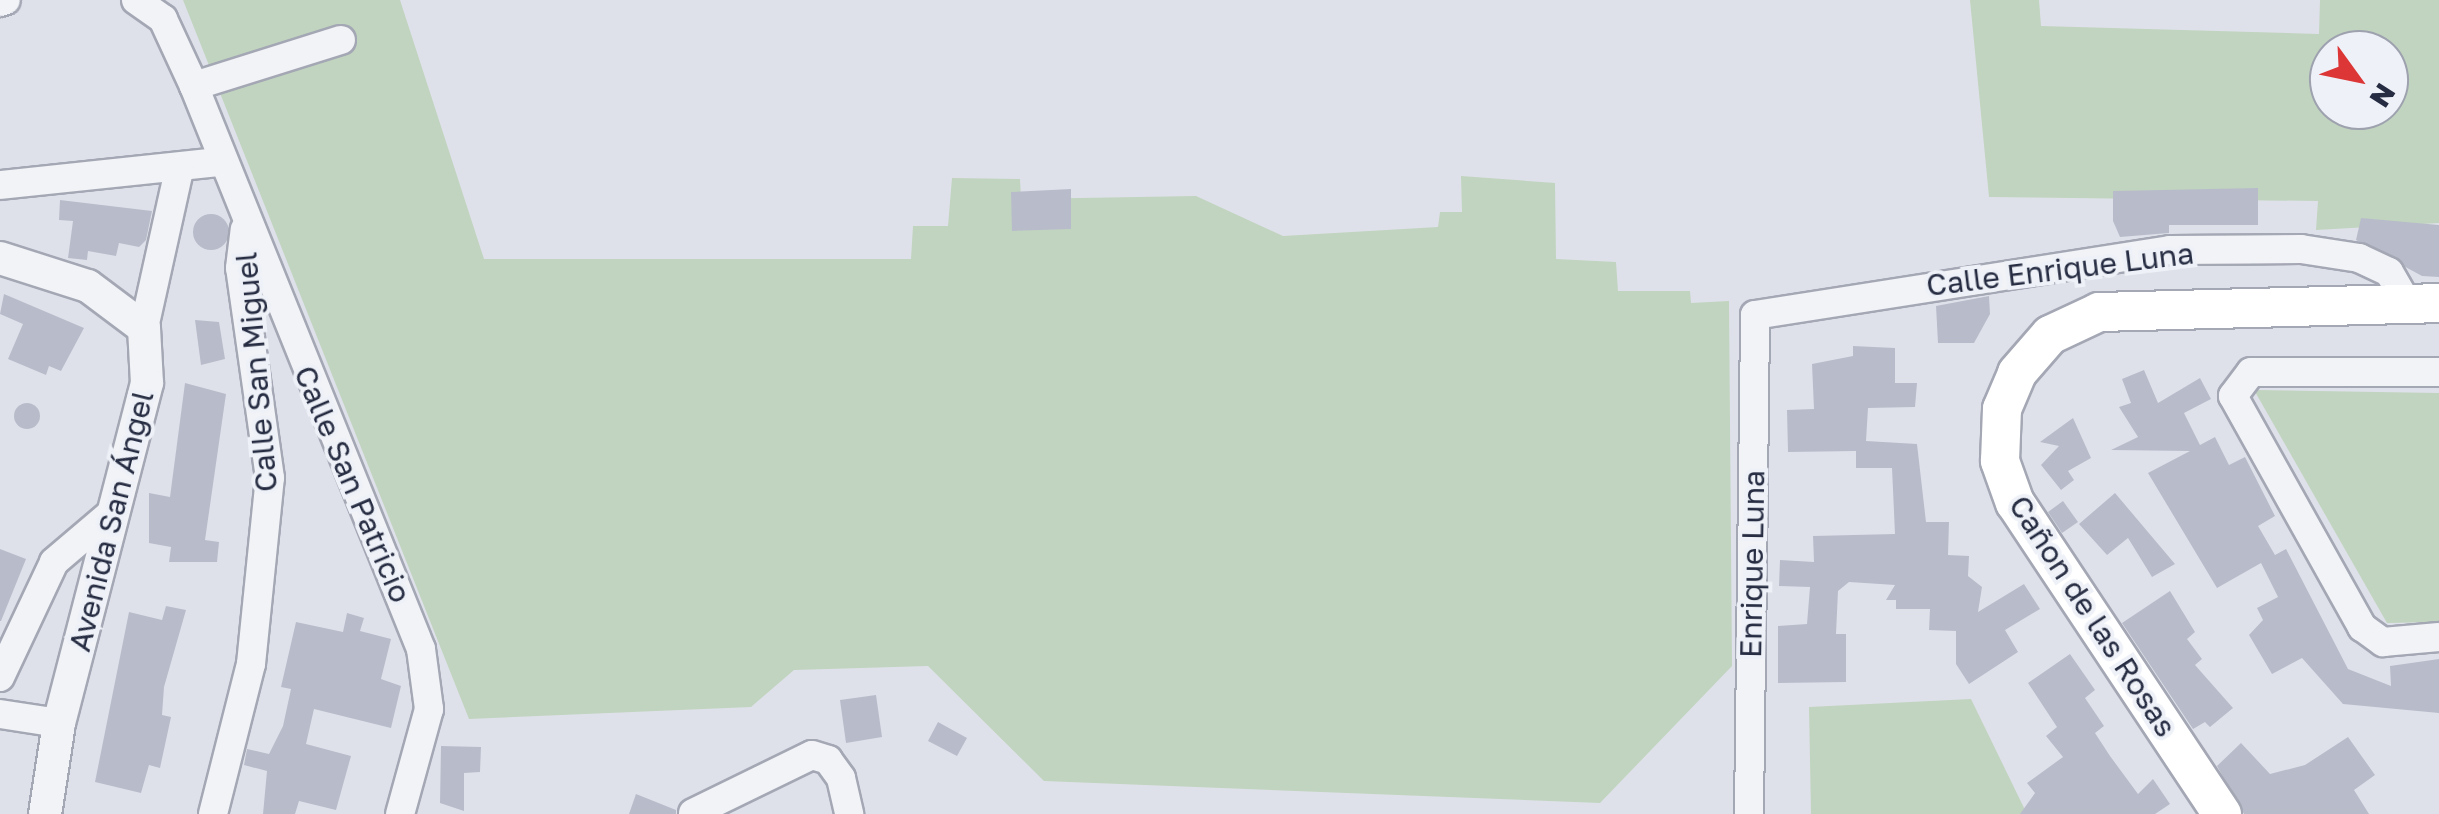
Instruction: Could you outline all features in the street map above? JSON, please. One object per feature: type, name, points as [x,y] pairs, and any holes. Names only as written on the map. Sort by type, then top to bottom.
[{"type":"main road","name":"Cañon de las Rosas","points":[[2222,814],[2016,504],[2000,461],[2002,409],[2017,373],[2050,334],[2099,312],[2423,302]]},
{"type":"street","name":"Calle San Patricio","points":[[136,0],[164,19],[194,86],[245,225],[430,680],[400,814]]},
{"type":"street","points":[[194,86],[341,40]]},
{"type":"street","points":[[0,185],[179,170],[220,162]]},
{"type":"street","points":[[0,258],[88,286],[144,328],[179,170]]},
{"type":"street","name":"Calle San Miguel","points":[[212,814],[251,664],[270,478],[240,268],[245,225]]},
{"type":"street","name":"Calle Enrique Luna","points":[[1755,315],[2170,250],[2301,249],[2359,258],[2389,272],[2423,302]]},
{"type":"street","name":"Enrique Luna","points":[[1749,814],[1755,315]]},
{"type":"street","name":"Avenida San Ángel","points":[[45,814],[59,722],[147,383],[144,328]]},
{"type":"street","points":[[2439,372],[2251,372],[2239,380],[2233,396],[2362,628],[2383,642],[2439,637]]},
{"type":"street","points":[[0,677],[54,562],[115,510]]},
{"type":"street","points":[[0,714],[59,722]]},
{"type":"street","points":[[693,812],[812,755],[828,760],[841,778],[849,814]]},
{"type":"green space","points":[[183,0],[400,0],[484,259],[911,259],[913,226],[948,226],[952,178],[1020,179],[1021,199],[1196,196],[1283,236],[1438,227],[1440,212],[1462,212],[1461,176],[1555,183],[1556,259],[1616,262],[1618,291],[1690,291],[1691,303],[1729,301],[1732,666],[1600,803],[1044,781],[928,666],[794,670],[751,707],[469,719]]},
{"type":"green space","points":[[1970,0],[2039,0],[2041,26],[2309,34],[2309,130],[2409,130],[2409,30],[2319,30],[2320,0],[2439,0],[2439,223],[2316,230],[2318,201],[1989,197]]},
{"type":"green space","points":[[2254,390],[2439,393],[2439,622],[2387,623]]},
{"type":"green space","points":[[1971,699],[2027,814],[1811,814],[1809,707]]},
{"type":"building","points":[[2258,188],[2258,225],[2169,225],[2169,233],[2120,237],[2113,221],[2113,191]]},
{"type":"building","points":[[1071,189],[1071,229],[1012,231],[1011,192]]},
{"type":"building","points":[[60,200],[152,211],[146,240],[139,247],[119,243],[116,256],[88,251],[87,260],[68,258],[73,221],[59,220]]},
{"type":"building","points":[[211,214],[224,219],[229,232],[224,245],[211,250],[198,245],[193,232],[198,219]]},
{"type":"building","points":[[2361,218],[2439,225],[2439,277],[2422,276],[2356,240]]},
{"type":"building","points":[[4,294],[84,328],[61,371],[49,366],[46,375],[8,359],[23,324],[0,314]]},
{"type":"building","points":[[1989,296],[1990,314],[1974,343],[1938,343],[1936,306]]},
{"type":"building","points":[[195,320],[219,322],[225,359],[201,365]]},
{"type":"building","points":[[1853,346],[1895,348],[1895,383],[1917,383],[1915,407],[1868,408],[1866,441],[1917,444],[1926,522],[1949,522],[1948,555],[1969,556],[1968,576],[1982,587],[1978,612],[2024,584],[2040,609],[2005,630],[2018,652],[1969,684],[1956,664],[1956,631],[1929,630],[1930,609],[1896,609],[1896,600],[1886,600],[1895,585],[1849,582],[1838,591],[1836,634],[1846,634],[1846,682],[1778,683],[1778,626],[1807,624],[1810,587],[1779,586],[1780,560],[1814,562],[1813,536],[1895,534],[1892,468],[1856,468],[1856,451],[1788,452],[1787,410],[1814,409],[1812,364],[1853,356]]},
{"type":"building","points":[[2144,370],[2158,403],[2200,378],[2211,399],[2184,413],[2200,445],[2215,437],[2229,465],[2245,457],[2275,516],[2258,526],[2275,555],[2286,549],[2348,669],[2391,686],[2390,666],[2439,659],[2439,713],[2343,704],[2302,658],[2272,674],[2249,635],[2263,620],[2257,608],[2278,597],[2261,563],[2217,588],[2148,473],[2190,451],[2111,450],[2138,437],[2119,407],[2131,403],[2122,379]]},
{"type":"building","points":[[185,383],[226,394],[205,540],[219,542],[217,562],[169,562],[171,547],[149,543],[149,493],[170,497]]},
{"type":"building","points":[[27,403],[36,407],[40,416],[36,425],[27,429],[18,425],[14,416],[18,407]]},
{"type":"building","points":[[2073,418],[2091,458],[2068,471],[2074,480],[2061,490],[2041,465],[2059,446],[2040,442]]},
{"type":"building","points":[[2115,493],[2175,564],[2152,577],[2128,538],[2107,555],[2079,524]]},
{"type":"building","points":[[2063,501],[2078,522],[2062,533],[2048,512]]},
{"type":"building","points":[[0,549],[26,559],[1,621],[0,621]]},
{"type":"building","points":[[2170,591],[2195,632],[2187,639],[2202,659],[2195,665],[2233,708],[2210,727],[2205,722],[2193,729],[2122,623]]},
{"type":"building","points":[[166,606],[186,610],[164,687],[162,715],[171,717],[160,768],[149,765],[141,793],[95,782],[129,612],[162,620]]},
{"type":"building","points":[[347,613],[364,618],[360,631],[391,639],[381,679],[401,686],[391,728],[314,709],[306,744],[351,756],[336,810],[299,801],[295,814],[263,814],[267,771],[244,765],[247,749],[269,754],[283,726],[291,689],[281,687],[296,622],[343,632]]},
{"type":"building","points":[[2070,654],[2095,690],[2085,698],[2104,726],[2095,733],[2110,756],[2138,794],[2153,779],[2170,804],[2155,814],[2020,814],[2035,793],[2027,783],[2063,757],[2046,736],[2057,727],[2028,683]]},
{"type":"building","points":[[876,695],[882,737],[846,743],[840,700]]},
{"type":"building","points":[[938,722],[967,738],[957,756],[928,741]]},
{"type":"building","points":[[2348,737],[2375,775],[2354,790],[2369,814],[2244,814],[2217,766],[2241,743],[2270,774],[2305,765]]},
{"type":"building","points":[[441,746],[481,747],[480,772],[464,773],[464,811],[440,803]]},
{"type":"building","points":[[636,794],[676,810],[676,814],[629,814]]}]
